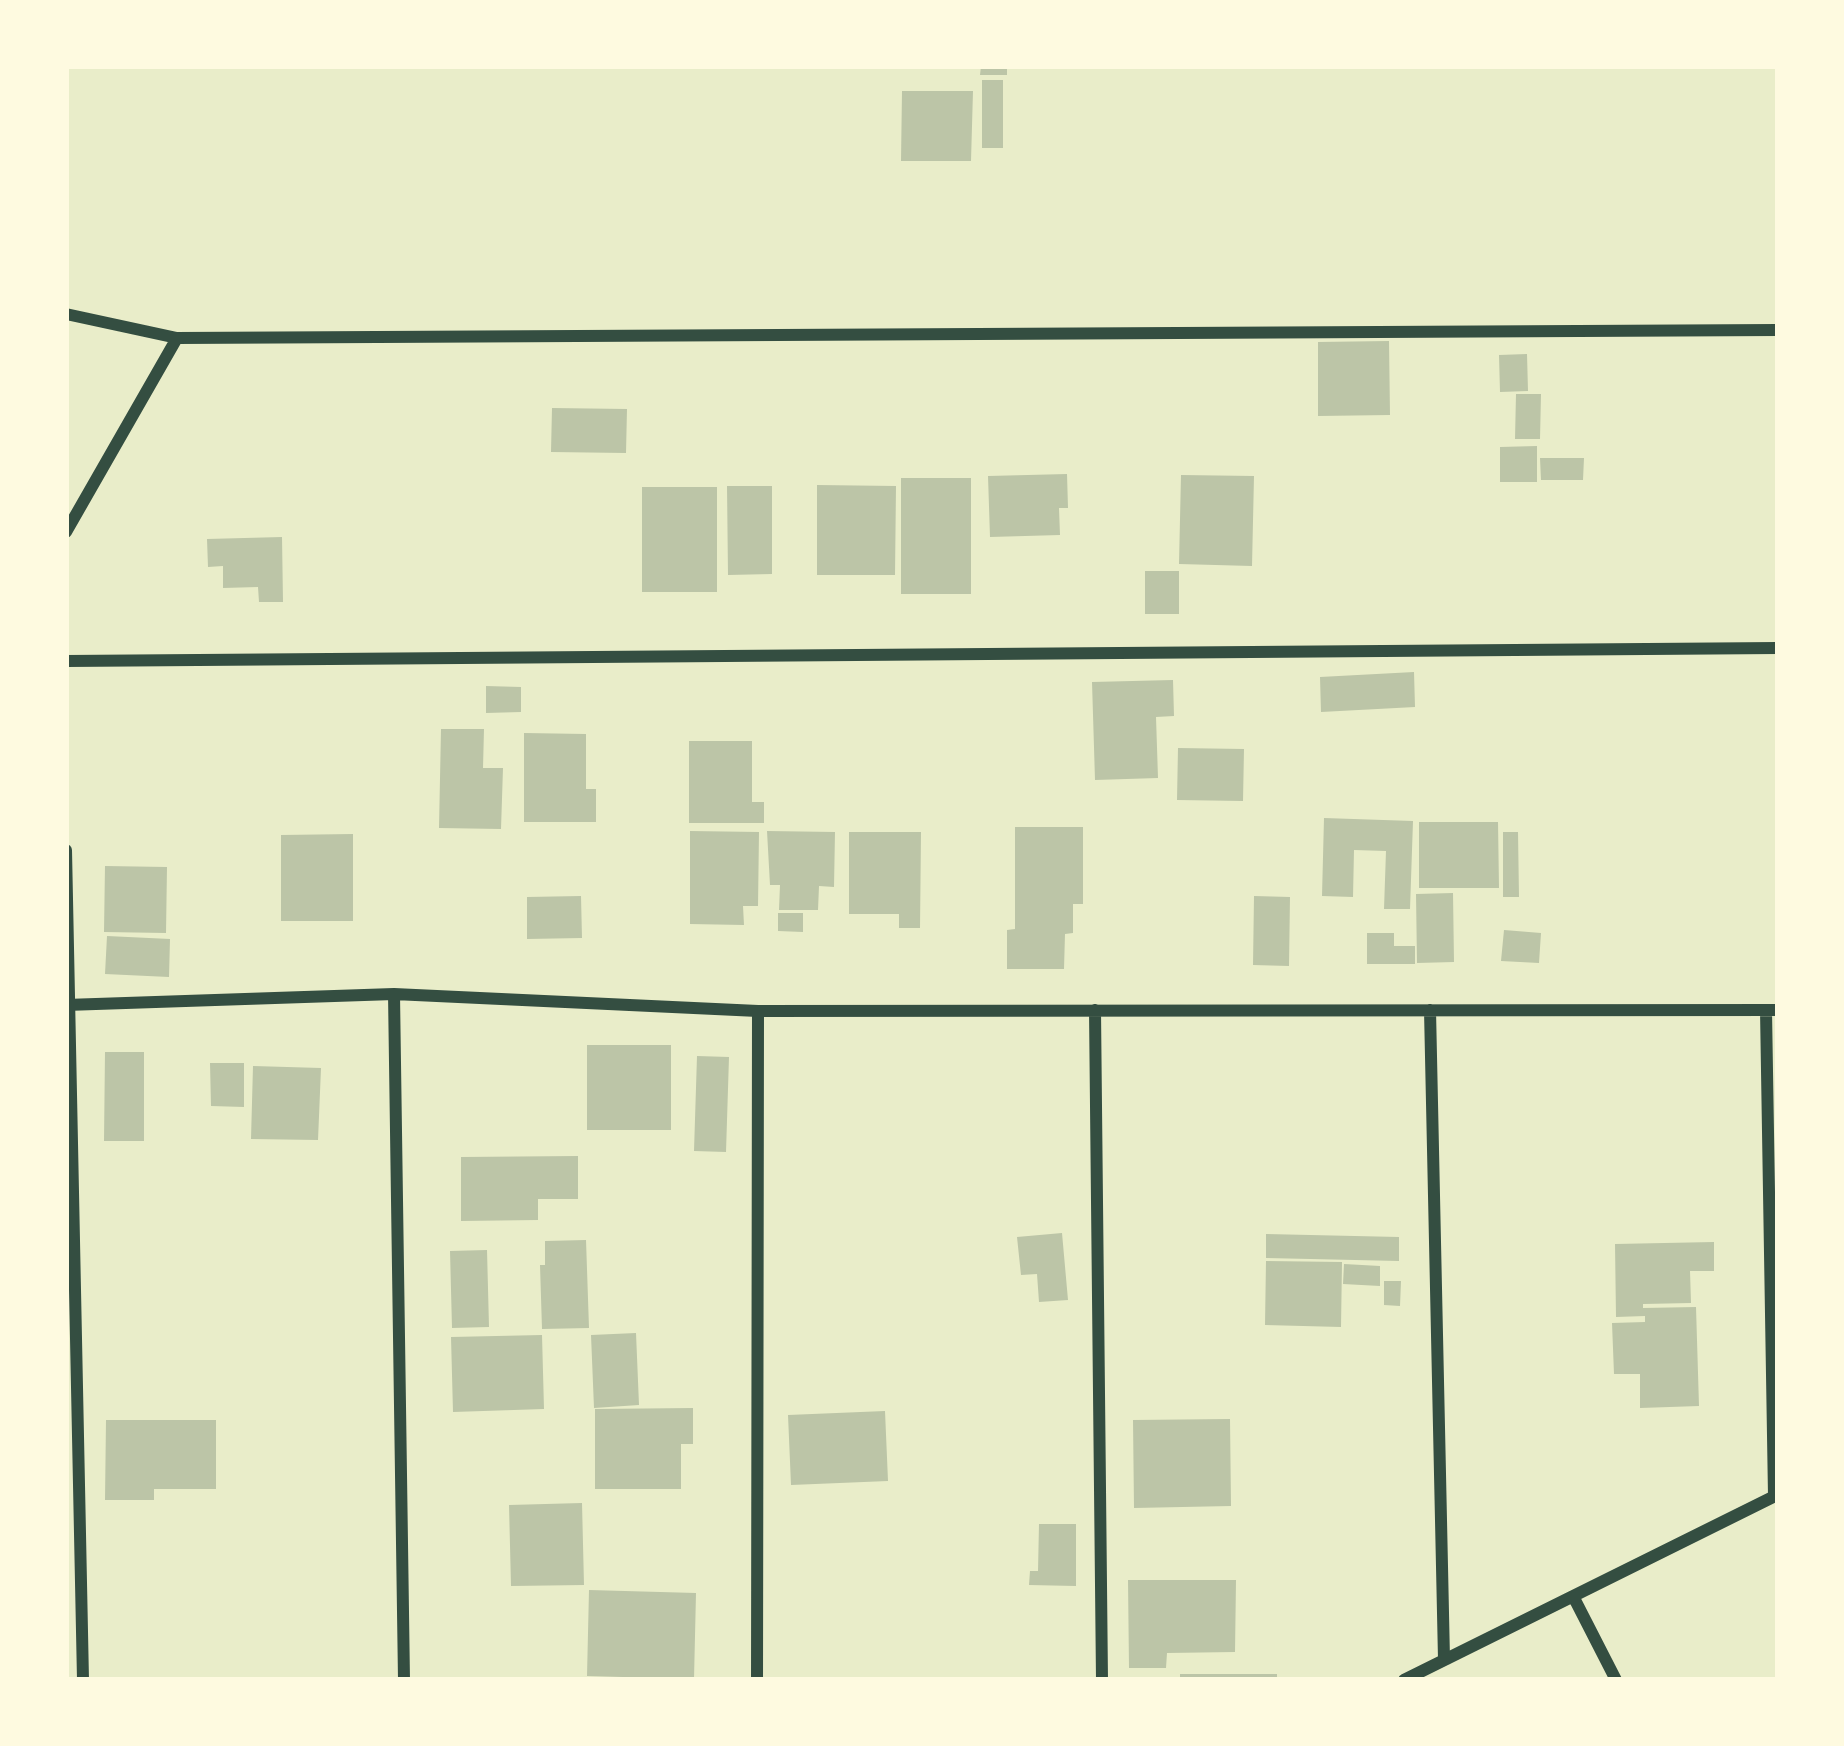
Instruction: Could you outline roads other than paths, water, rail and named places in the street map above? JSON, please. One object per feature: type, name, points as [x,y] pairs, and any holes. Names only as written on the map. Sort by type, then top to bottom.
[{"type":"street","points":[[66,314],[177,338],[1778,330]]},
{"type":"street","points":[[66,532],[177,338]]},
{"type":"street","points":[[66,661],[1778,648]]},
{"type":"street","points":[[66,850],[70,1358],[82,1680]]},
{"type":"street","points":[[68,1005],[394,994],[758,1011],[1772,1010],[1776,1495],[1404,1680]]},
{"type":"street","points":[[394,994],[404,1680]]},
{"type":"street","points":[[1095,1010],[1102,1680]]},
{"type":"street","points":[[1430,1010],[1444,1659]]},
{"type":"street","points":[[757,1680],[758,1011]]},
{"type":"street","points":[[1573,1596],[1616,1680]]}]
